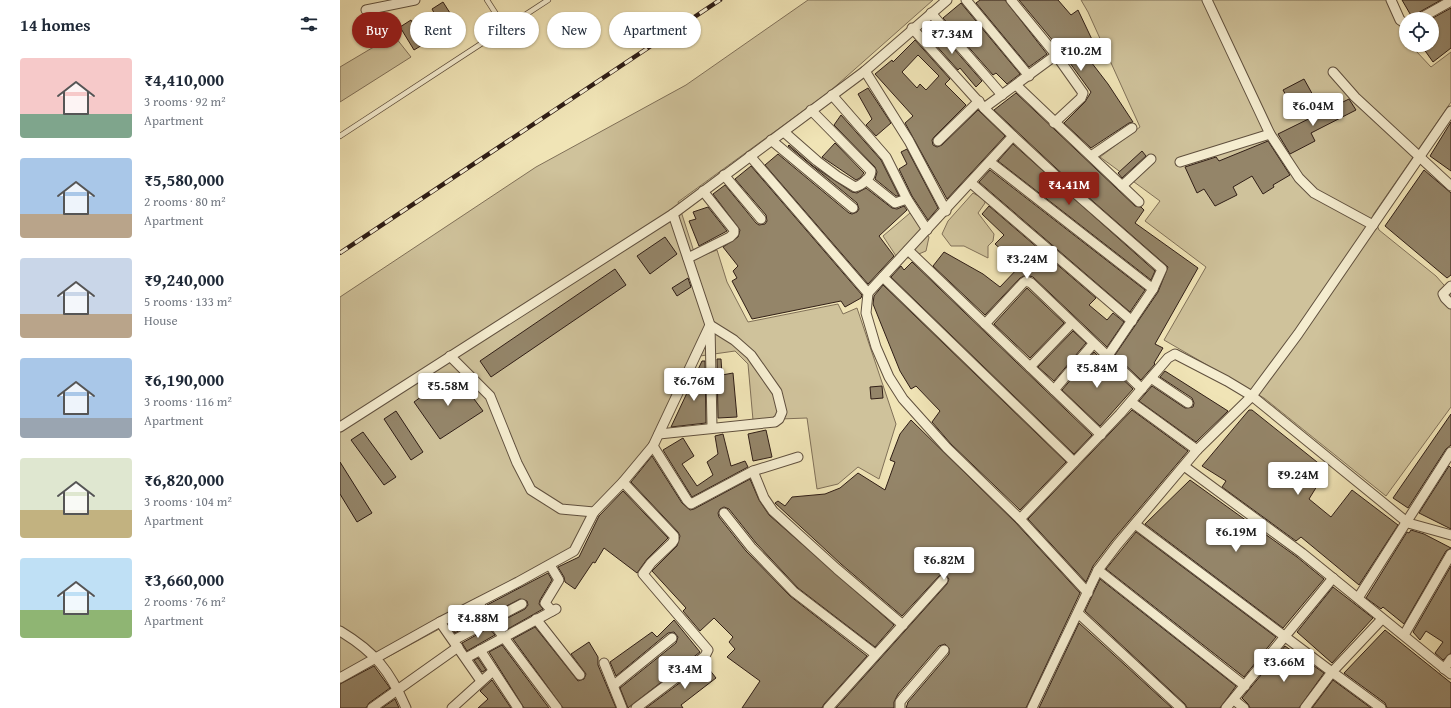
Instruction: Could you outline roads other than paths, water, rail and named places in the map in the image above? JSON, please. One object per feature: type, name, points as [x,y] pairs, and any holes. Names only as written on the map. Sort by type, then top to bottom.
[{"type":"street","points":[[366,10],[415,0]]},
{"type":"street","points":[[340,427],[673,214],[832,95],[947,0]]},
{"type":"street","points":[[966,0],[1029,76]]},
{"type":"street","points":[[1010,0],[1056,55],[1083,93],[1081,98],[1054,123]]},
{"type":"street","points":[[1207,0],[1270,134],[1305,186],[1340,208],[1373,225]]},
{"type":"street","points":[[1391,0],[1399,18]]},
{"type":"street","points":[[1431,12],[1451,1]]},
{"type":"street","points":[[931,13],[1002,95]]},
{"type":"street","points":[[912,28],[981,105],[1013,136],[1067,186],[1161,267],[1162,272],[1153,289],[1107,357]]},
{"type":"street","points":[[938,141],[981,105],[1002,95],[1056,55]]},
{"type":"street","points":[[864,70],[906,136],[946,211]]},
{"type":"street","points":[[1333,72],[1355,97],[1420,158],[1450,182]]},
{"type":"street","points":[[1016,85],[1054,123],[1139,202]]},
{"type":"street","points":[[832,95],[886,157],[907,199],[927,230]]},
{"type":"street","points":[[784,132],[817,161],[852,186],[857,187],[866,180],[872,173],[869,167],[811,110]]},
{"type":"street","points":[[1032,708],[1098,570],[1197,450],[1252,396],[1298,334],[1451,112]]},
{"type":"street","points":[[1091,156],[1132,128]]},
{"type":"street","points":[[1180,162],[1270,134]]},
{"type":"street","points":[[1013,136],[971,184],[868,293],[866,313],[876,347],[895,389],[947,448],[1020,519],[1088,593]]},
{"type":"street","points":[[771,140],[853,208]]},
{"type":"street","points":[[750,156],[868,293]]},
{"type":"street","points":[[1122,186],[1151,159]]},
{"type":"street","points":[[990,162],[1153,289]]},
{"type":"street","points":[[724,175],[761,219]]},
{"type":"street","points":[[866,180],[895,203],[907,199]]},
{"type":"street","points":[[971,184],[1132,321]]},
{"type":"street","points":[[688,258],[730,237],[734,232],[734,230],[703,191]]},
{"type":"street","points":[[673,214],[710,325],[712,428]]},
{"type":"street","points":[[908,250],[1101,435]]},
{"type":"street","points":[[883,277],[1074,462]]},
{"type":"street","points":[[985,324],[1026,281],[1031,283],[1093,344],[1142,389]]},
{"type":"street","points":[[1451,286],[1443,294],[1451,304]]},
{"type":"street","points":[[1030,367],[1072,323]]},
{"type":"street","points":[[659,434],[775,422],[779,419],[782,412],[777,392],[751,355],[734,340],[710,325]]},
{"type":"street","points":[[340,678],[440,622],[574,551],[594,512],[623,482],[653,446],[710,325]]},
{"type":"street","points":[[1054,390],[1093,344]]},
{"type":"street","points":[[1020,519],[1101,435],[1168,358],[1176,354],[1252,396],[1408,523],[1451,535]]},
{"type":"street","points":[[450,356],[490,396],[517,463],[531,490],[561,509],[594,512]]},
{"type":"street","points":[[1151,378],[1188,403]]},
{"type":"street","points":[[1131,402],[1197,450]]},
{"type":"street","points":[[653,446],[687,500],[692,504],[753,471],[798,457]]},
{"type":"street","points":[[1358,598],[1448,462],[1451,452]]},
{"type":"street","points":[[1184,466],[1302,553],[1448,672],[1451,659]]},
{"type":"street","points":[[753,471],[764,498],[773,511],[903,625]]},
{"type":"street","points":[[623,482],[674,536],[672,543],[651,563],[643,574],[708,650],[705,656],[636,708]]},
{"type":"street","points":[[724,513],[751,547],[794,592],[875,654]]},
{"type":"street","points":[[1135,524],[1381,708]]},
{"type":"street","points":[[1404,635],[1451,554]]},
{"type":"street","points":[[466,658],[554,610],[545,602],[559,580],[550,565]]},
{"type":"street","points":[[1098,570],[1245,686]]},
{"type":"street","points":[[1226,708],[1333,578]]},
{"type":"street","points":[[828,708],[943,580]]},
{"type":"street","points":[[478,602],[557,708]]},
{"type":"street","points":[[372,708],[456,644],[492,620],[522,604]]},
{"type":"street","points":[[1078,614],[1181,708]]},
{"type":"street","points":[[536,619],[580,675]]},
{"type":"street","points":[[1305,708],[1332,672],[1382,619]]},
{"type":"street","points":[[440,622],[481,680]]},
{"type":"street","points":[[340,631],[355,640],[377,658],[398,688],[406,708]]},
{"type":"street","points":[[614,685],[672,638]]},
{"type":"street","points":[[480,650],[518,708]]},
{"type":"street","points":[[900,708],[900,702],[903,698],[944,650]]},
{"type":"street","points":[[604,663],[622,708]]},
{"type":"street","points":[[455,707],[481,680],[493,671]]},
{"type":"street","points":[[1234,700],[1244,708]]},
{"type":"lane","points":[[487,0],[495,12]]},
{"type":"lane","points":[[530,12],[548,0]]},
{"type":"lane","points":[[340,136],[475,48]]},
{"type":"railway","points":[[340,253],[720,0]]}]
